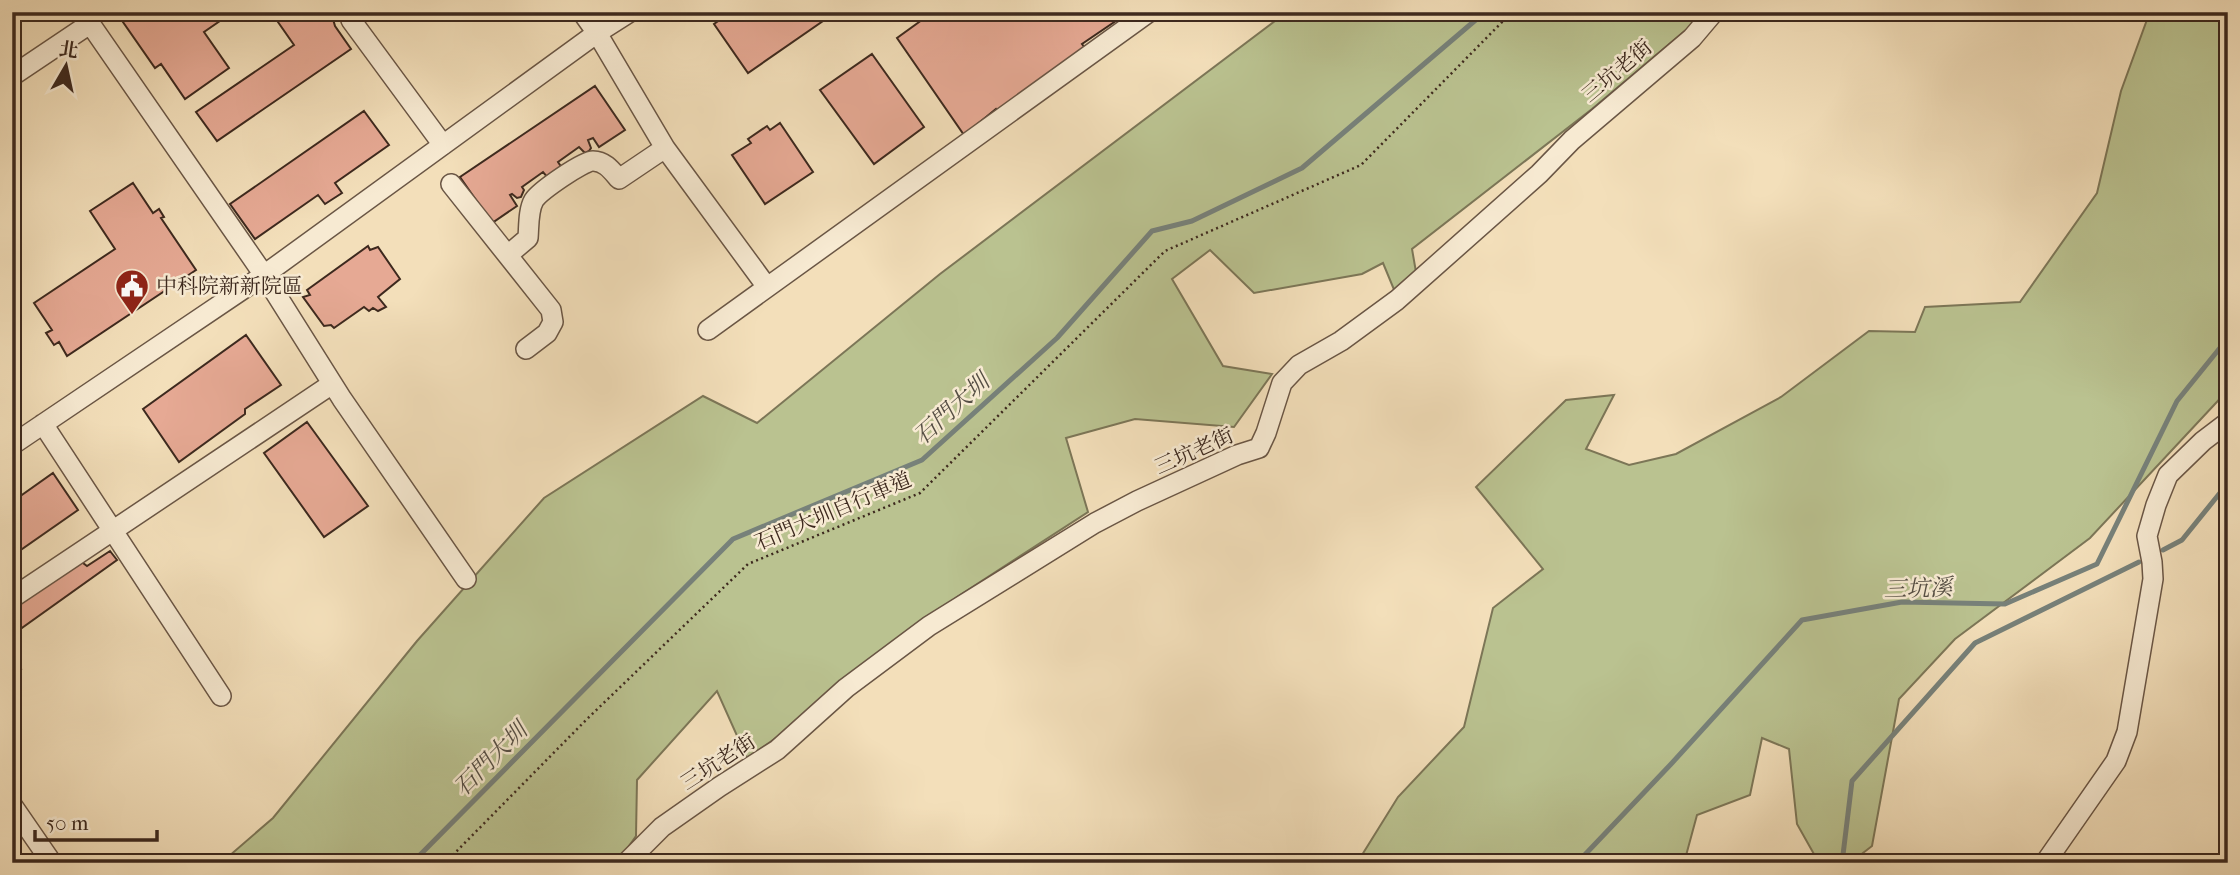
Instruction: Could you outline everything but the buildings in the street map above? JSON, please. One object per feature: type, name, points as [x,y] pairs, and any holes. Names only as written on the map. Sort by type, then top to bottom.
[{"type":"street","points":[[352,12],[351,20],[443,145]]},
{"type":"street","points":[[582,12],[665,148],[767,287]]},
{"type":"street","points":[[12,445],[264,275],[597,33],[630,12]]},
{"type":"street","points":[[708,330],[1149,12]]},
{"type":"street","name":"三坑老街","points":[[626,863],[662,827],[778,750],[846,688],[929,626],[1095,523],[1237,455],[1259,448],[1282,383],[1299,365],[1340,341],[1397,300],[1539,174],[1572,140],[1692,37],[1714,12]]},
{"type":"street","points":[[12,76],[87,18],[264,275],[331,384],[466,579]]},
{"type":"street","points":[[508,255],[528,238],[533,202],[539,194],[585,162],[595,161],[606,165],[619,179],[665,148]]},
{"type":"street","points":[[451,184],[551,310],[553,322],[547,333],[526,349]]},
{"type":"street","points":[[12,597],[331,384]]},
{"type":"street","points":[[2045,863],[2116,761],[2127,732],[2152,579],[2147,536],[2168,475],[2203,441],[2228,422]]},
{"type":"street","points":[[43,424],[221,696]]},
{"type":"street","points":[[12,805],[52,863]]},
{"type":"path","name":"石門大圳自行車道","points":[[445,863],[586,720],[748,564],[920,493],[1165,251],[1361,165],[1512,12]]},
{"type":"green space","points":[[1287,12],[1705,12],[1592,109],[1412,249],[1416,272],[1395,292],[1383,263],[1362,274],[1254,293],[1210,250],[1172,279],[1223,366],[1272,374],[1234,427],[1135,419],[1066,438],[1088,512],[957,597],[786,731],[747,758],[717,691],[637,780],[636,836],[617,863],[221,863],[273,818],[417,641],[544,498],[703,396],[757,423],[940,274]]},
{"type":"green space","points":[[2228,12],[2228,390],[2090,538],[1955,639],[1899,699],[1872,846],[1850,863],[1819,863],[1797,824],[1789,749],[1762,738],[1750,795],[1697,815],[1684,863],[1357,863],[1398,797],[1464,727],[1493,608],[1543,569],[1476,487],[1566,400],[1614,395],[1586,449],[1629,465],[1676,454],[1781,397],[1869,331],[1915,332],[1925,307],[2020,302],[2097,193],[2121,91],[2148,17]]},
{"type":"waterway","name":"石門大圳","points":[[412,863],[733,539],[922,460],[1057,338],[1152,231],[1192,221],[1302,168],[1485,12]]},
{"type":"waterway","name":"三坑溪","points":[[1577,863],[1802,620],[1902,602],[2005,604],[2097,564],[2177,401],[2228,338]]},
{"type":"waterway","points":[[2163,550],[2182,540],[2228,483]]},
{"type":"waterway","points":[[1842,863],[1852,781],[1975,643],[2139,562]]},
{"type":"place","name":"中科院新新院區","points":[[132,316]]}]
